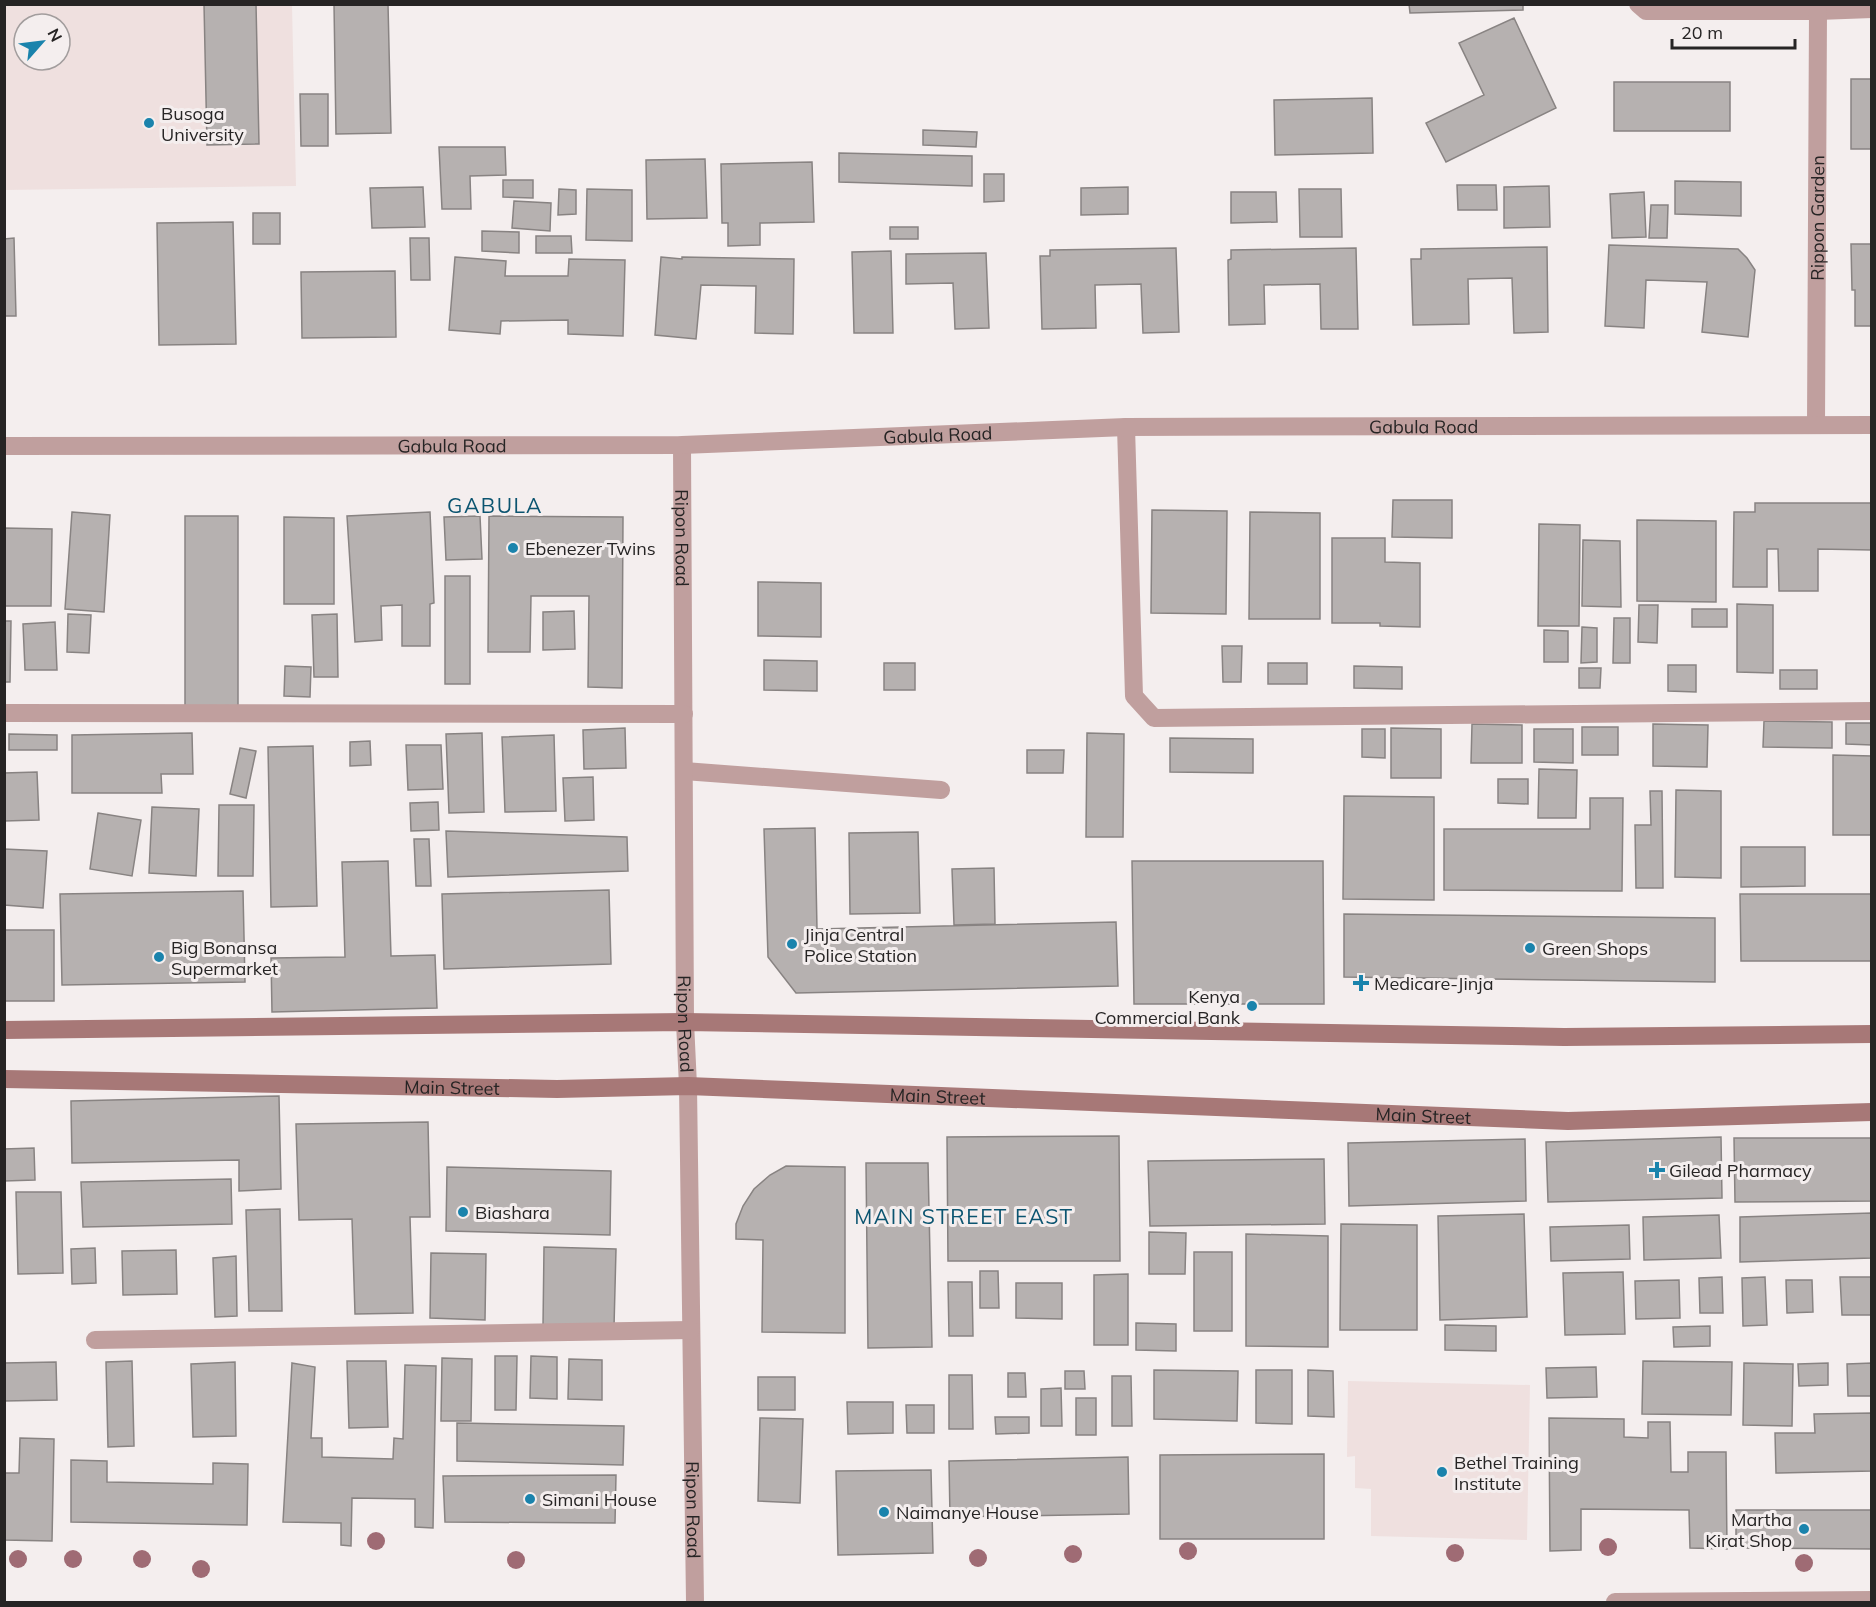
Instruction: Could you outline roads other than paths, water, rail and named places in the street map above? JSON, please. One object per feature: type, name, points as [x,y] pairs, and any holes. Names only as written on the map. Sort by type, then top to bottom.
[{"type":"street","points":[[1638,4],[1646,10],[1872,9]]},
{"type":"street","name":"Rippon Garden","points":[[1816,425],[1818,11]]},
{"type":"street","name":"Gabula Road","points":[[4,446],[682,445],[1126,427],[1872,425]]},
{"type":"street","points":[[1126,427],[1134,696],[1154,718],[1872,711]]},
{"type":"street","name":"Ripon Road","points":[[682,445],[685,1022],[688,1086],[694,1602]]},
{"type":"street","points":[[4,713],[684,714]]},
{"type":"street","points":[[684,771],[941,790]]},
{"type":"street","points":[[4,1030],[685,1022],[1564,1037],[1872,1034]]},
{"type":"street","name":"Main Street","points":[[4,1079],[557,1089],[688,1086],[1568,1121],[1872,1112]]},
{"type":"street","points":[[95,1340],[691,1330]]},
{"type":"street","points":[[1615,1602],[1872,1599]]},
{"type":"place","name":"Busoga University","points":[[149,123]]},
{"type":"place","name":"Ebenezer Twins","points":[[513,548]]},
{"type":"place","name":"Jinja Central Police Station","points":[[792,944]]},
{"type":"place","name":"Green Shops","points":[[1530,948]]},
{"type":"place","name":"Big Bonansa Supermarket","points":[[159,957]]},
{"type":"place","name":"Medicare-Jinja","points":[[1361,983]]},
{"type":"place","name":"Kenya Commercial Bank","points":[[1252,1006]]},
{"type":"place","name":"Gilead Pharmacy","points":[[1657,1170]]},
{"type":"place","name":"Biashara","points":[[463,1212]]},
{"type":"place","name":"Bethel Training Institute","points":[[1442,1472]]},
{"type":"place","name":"Simani House","points":[[530,1499]]},
{"type":"place","name":"Naimanye House","points":[[884,1512]]},
{"type":"place","name":"Martha Kirat Shop","points":[[1804,1529]]},
{"type":"district","name":"GABULA","points":[[495,505]]},
{"type":"district","name":"MAIN STREET EAST","points":[[964,1216]]}]
